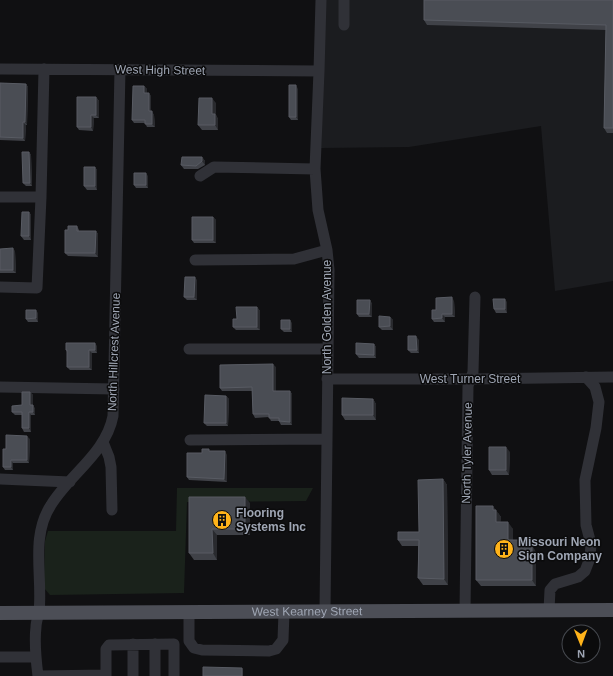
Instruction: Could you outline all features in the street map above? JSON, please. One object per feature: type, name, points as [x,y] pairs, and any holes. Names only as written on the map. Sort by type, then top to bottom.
[{"type":"main road","name":"West Kearney Street","points":[[0,613],[613,610]]},
{"type":"street","name":"North Golden Avenue","points":[[321,0],[315,169],[318,210],[327,250],[328,270],[325,611]]},
{"type":"street","points":[[344,0],[344,25]]},
{"type":"street","name":"West High Street","points":[[0,69],[319,71]]},
{"type":"street","points":[[0,287],[37,288],[42,197],[44,69]]},
{"type":"street","name":"North Hillcrest Avenue","points":[[38,676],[36,657],[36,627],[39,613],[39,543],[42,527],[50,505],[103,442],[112,423],[114,408],[120,69]]},
{"type":"street","points":[[200,176],[214,167],[315,169]]},
{"type":"street","points":[[0,196],[42,197]]},
{"type":"street","points":[[196,260],[294,260],[327,250]]},
{"type":"street","name":"North Tyler Avenue","points":[[465,611],[468,386],[473,372],[475,297]]},
{"type":"street","points":[[189,349],[327,349]]},
{"type":"street","points":[[549,610],[550,590],[555,584],[578,578],[585,571],[590,558],[591,544],[586,524],[585,480],[596,428],[599,402],[595,387],[586,377]]},
{"type":"street","name":"West Turner Street","points":[[327,379],[613,377]]},
{"type":"street","points":[[0,387],[114,389]]},
{"type":"street","points":[[190,440],[326,439]]},
{"type":"street","points":[[103,442],[111,467],[112,510]]},
{"type":"street","points":[[0,479],[70,482]]},
{"type":"street","points":[[188,612],[189,641],[194,648],[202,650],[269,651],[276,649],[283,640],[284,612]]},
{"type":"street","points":[[132,644],[133,676]]},
{"type":"street","points":[[155,644],[155,676]]},
{"type":"street","points":[[38,676],[106,675],[106,649],[109,645],[174,644],[174,676]]},
{"type":"street","points":[[0,657],[36,657]]},
{"type":"shaded area","points":[[325,0],[613,0],[613,281],[555,291],[541,126],[409,147],[321,148]]},
{"type":"shaded area","points":[[177,488],[313,488],[306,501],[187,502],[184,593],[50,595],[44,588],[45,541],[48,531],[176,531]]},
{"type":"building","points":[[424,0],[613,0],[613,128],[604,128],[606,25],[424,20]]},
{"type":"building","points":[[0,83],[26,84],[23,138],[0,137]]},
{"type":"building","points":[[289,85],[296,85],[296,117],[289,117]]},
{"type":"building","points":[[133,86],[144,86],[144,93],[149,93],[149,111],[152,111],[152,124],[145,124],[145,120],[132,120]]},
{"type":"building","points":[[77,97],[96,97],[96,115],[91,115],[91,127],[77,127]]},
{"type":"building","points":[[199,98],[212,98],[212,114],[215,114],[215,125],[198,125]]},
{"type":"building","points":[[22,152],[29,152],[30,183],[23,183]]},
{"type":"building","points":[[182,157],[202,157],[202,161],[196,166],[181,165]]},
{"type":"building","points":[[84,167],[95,167],[95,186],[84,186]]},
{"type":"building","points":[[134,173],[146,173],[146,185],[134,185]]},
{"type":"building","points":[[22,212],[29,212],[29,236],[21,236]]},
{"type":"building","points":[[192,217],[213,217],[213,240],[192,240]]},
{"type":"building","points":[[68,226],[77,226],[77,231],[96,231],[95,253],[65,253],[65,230],[68,230]]},
{"type":"building","points":[[13,248],[13,270],[0,270],[0,249]]},
{"type":"building","points":[[185,277],[195,277],[194,297],[184,297]]},
{"type":"building","points":[[452,297],[452,314],[442,314],[442,318],[432,319],[432,310],[436,310],[436,298]]},
{"type":"building","points":[[493,299],[505,299],[505,309],[494,309]]},
{"type":"building","points":[[357,300],[370,300],[369,314],[357,314]]},
{"type":"building","points":[[236,307],[257,307],[257,327],[233,327],[233,319],[237,319]]},
{"type":"building","points":[[26,310],[36,310],[36,318],[26,319]]},
{"type":"building","points":[[379,316],[390,317],[390,326],[379,327]]},
{"type":"building","points":[[281,320],[290,320],[290,329],[281,329]]},
{"type":"building","points":[[408,336],[416,336],[417,350],[408,350]]},
{"type":"building","points":[[66,343],[95,343],[95,350],[89,350],[89,367],[67,367]]},
{"type":"building","points":[[356,343],[374,344],[374,355],[356,354]]},
{"type":"building","points":[[273,364],[273,391],[290,391],[290,422],[279,421],[279,418],[269,418],[269,414],[253,414],[252,387],[220,388],[220,365]]},
{"type":"building","points":[[22,392],[30,392],[30,405],[33,405],[33,412],[29,412],[29,428],[22,428],[22,412],[12,412],[12,406],[22,405]]},
{"type":"building","points":[[205,395],[226,396],[226,423],[204,423]]},
{"type":"building","points":[[342,398],[373,399],[373,415],[342,415]]},
{"type":"building","points":[[6,435],[27,436],[27,460],[11,460],[11,467],[3,467],[3,449],[6,449]]},
{"type":"building","points":[[489,447],[506,447],[506,470],[489,470]]},
{"type":"building","points":[[202,449],[209,449],[209,451],[225,451],[224,479],[187,477],[187,453],[202,453]]},
{"type":"building","points":[[443,479],[444,579],[418,578],[419,540],[398,540],[398,532],[419,532],[418,480]]},
{"type":"building","name":"Flooring Systems Inc","points":[[189,497],[245,497],[245,529],[212,529],[213,553],[189,553]]},
{"type":"building","name":"Missouri Neon Sign Company","points":[[476,506],[493,506],[493,510],[496,510],[496,522],[508,522],[508,540],[523,540],[523,545],[532,545],[532,580],[476,580]]},
{"type":"building","points":[[203,667],[242,668],[242,676],[203,676]]},
{"type":"place","name":"Flooring Systems Inc","points":[[222,520]]},
{"type":"place","name":"Missouri Neon Sign Company","points":[[504,549]]}]
